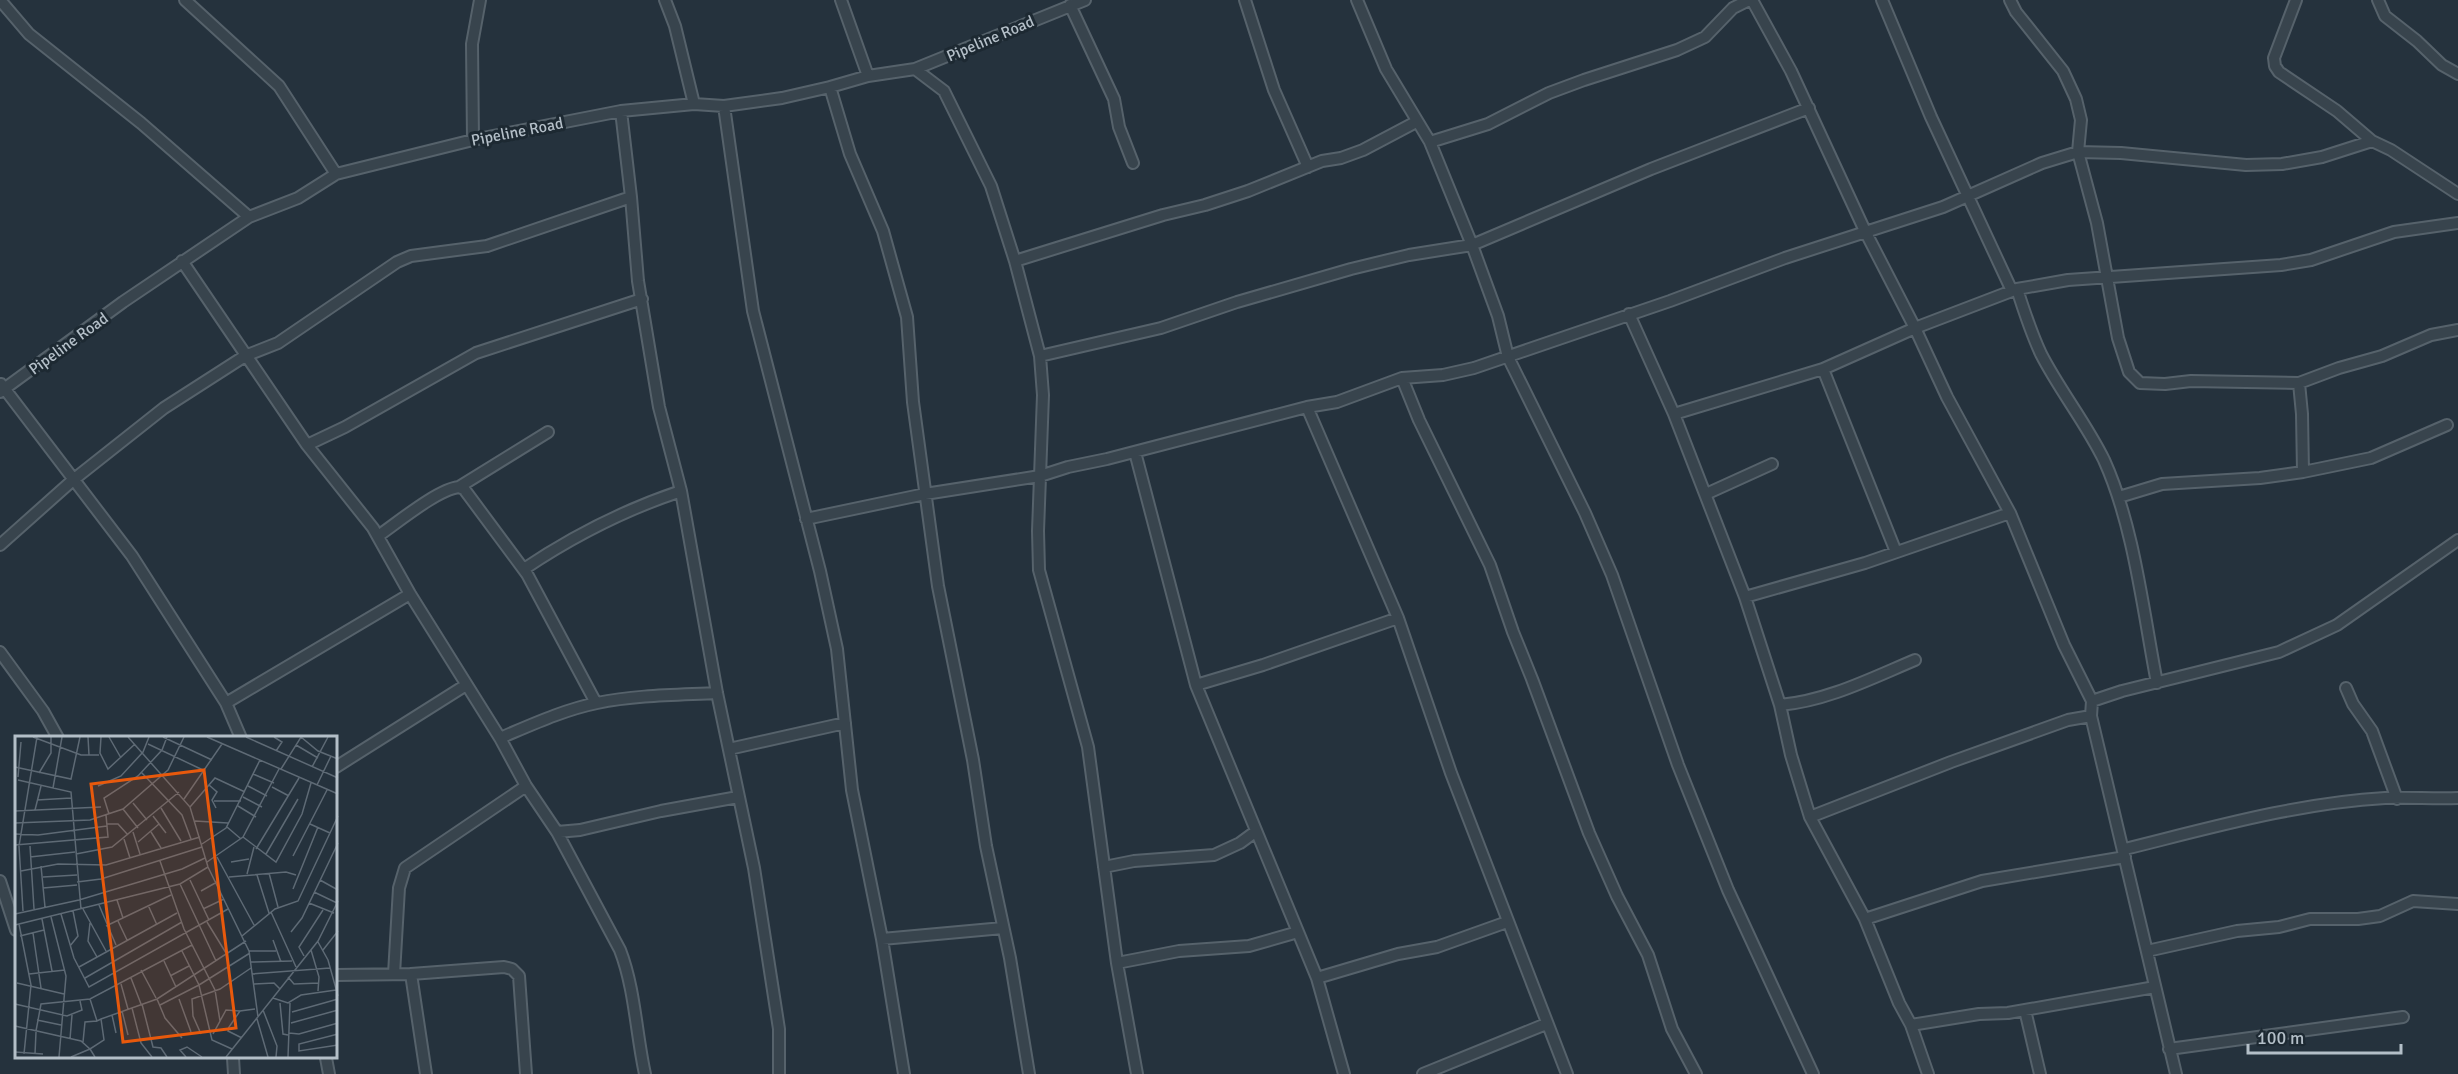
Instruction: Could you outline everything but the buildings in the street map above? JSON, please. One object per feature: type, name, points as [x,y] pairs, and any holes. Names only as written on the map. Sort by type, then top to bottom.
[{"type":"street","points":[[185,0],[279,86],[336,174]]},
{"type":"street","points":[[473,140],[472,44],[480,0]]},
{"type":"street","points":[[665,0],[675,26],[694,104]]},
{"type":"street","points":[[841,0],[868,76]]},
{"type":"street","name":"Pipeline Road","points":[[2,388],[182,261],[249,217],[298,198],[336,174],[473,140],[621,111],[694,104],[724,106],[782,98],[868,76],[915,69],[1085,0]]},
{"type":"street","points":[[1245,0],[1274,90],[1308,167]]},
{"type":"street","points":[[1357,0],[1386,69],[1430,142],[1498,316],[1508,357],[1585,513],[1607,565],[1678,765],[1728,890],[1813,1074]]},
{"type":"street","points":[[1430,142],[1488,124],[1549,93],[1677,50],[1705,37],[1733,8],[1750,0],[1791,71],[1865,231],[1915,328],[1947,397],[2010,513],[2064,645],[2091,701],[2091,716],[2176,1074]]},
{"type":"street","points":[[1882,0],[1966,197],[2014,290],[2041,353],[2084,423],[2103,460],[2118,497],[2138,578],[2157,683]]},
{"type":"street","points":[[2010,0],[2016,12],[2063,70],[2076,99],[2080,120],[2078,152],[2097,223],[2124,359],[2129,372],[2140,383],[2165,384],[2191,381],[2299,383],[2339,368],[2382,356],[2431,335],[2458,330]]},
{"type":"street","points":[[2296,0],[2274,58],[2279,72],[2337,111],[2372,141],[2391,150],[2458,194]]},
{"type":"street","points":[[2378,0],[2385,16],[2442,65],[2458,74]]},
{"type":"street","points":[[0,2],[29,34],[141,123],[249,217]]},
{"type":"street","points":[[1070,5],[1114,99],[1119,127],[1133,163]]},
{"type":"street","points":[[915,69],[944,92],[991,186],[1015,261],[1040,356],[1042,395],[1039,570],[1088,747],[1117,963],[1137,1074]]},
{"type":"street","points":[[830,87],[850,154],[883,231],[907,317],[913,402],[938,586],[973,760],[986,846],[1029,1074]]},
{"type":"street","points":[[724,106],[753,311],[837,649],[852,790],[882,939],[904,1074]]},
{"type":"street","points":[[1040,356],[1161,328],[1237,302],[1352,269],[1409,255],[1472,245],[1651,169],[1809,108]]},
{"type":"street","points":[[621,111],[638,281],[659,407],[681,491],[717,693],[754,868],[779,1029],[779,1074]]},
{"type":"street","points":[[1015,261],[1162,214],[1205,205],[1322,160],[1341,158],[1363,150],[1416,122]]},
{"type":"street","points":[[806,519],[925,494],[1040,477],[1068,467],[1337,402],[1402,378],[1443,375],[1474,368],[1865,231],[1943,207],[2042,163],[2078,152],[2121,153],[2246,165],[2282,164],[2322,157],[2372,141]]},
{"type":"street","points":[[0,545],[73,480],[164,408],[245,356],[278,343],[404,259],[487,246],[631,196]]},
{"type":"street","points":[[1674,414],[1823,369],[1915,328],[2014,290],[2068,280],[2281,265],[2312,260],[2394,232],[2458,223]]},
{"type":"street","points":[[182,261],[307,445],[378,536],[410,594],[500,738],[526,786],[557,832],[620,950],[628,970],[645,1074]]},
{"type":"street","points":[[307,445],[345,427],[476,353],[642,299]]},
{"type":"street","points":[[1629,314],[1674,414],[1745,597],[1780,705],[1791,755],[1810,817],[1865,919],[1899,1003],[1911,1025],[1928,1074]]},
{"type":"street","points":[[1823,369],[1896,552]]},
{"type":"street","points":[[1402,378],[1419,420],[1490,565],[1589,834],[1617,896],[1648,955],[1672,1029],[1696,1074]]},
{"type":"street","points":[[2299,383],[2303,472]]},
{"type":"street","points":[[2,388],[132,556],[226,703],[240,736]]},
{"type":"street","points":[[1307,408],[1398,618],[1451,773],[1566,1074]]},
{"type":"street","points":[[2118,497],[2162,484],[2260,478],[2371,458],[2447,425]]},
{"type":"street","points":[[378,536],[440,494],[451,488],[459,487],[548,432]]},
{"type":"street","points":[[1135,452],[1196,685],[1317,978],[1344,1074]]},
{"type":"street","points":[[1706,494],[1772,464]]},
{"type":"street","points":[[459,487],[465,489],[524,569],[596,704]]},
{"type":"street","points":[[524,569],[563,542],[641,504],[681,491]]},
{"type":"street","points":[[1745,597],[1896,552],[2010,513]]},
{"type":"street","points":[[2091,701],[2279,652],[2337,625],[2458,540]]},
{"type":"street","points":[[226,703],[410,594]]},
{"type":"street","points":[[1196,685],[1263,665],[1398,618]]},
{"type":"street","points":[[0,652],[43,711],[57,736]]},
{"type":"street","points":[[1780,705],[1800,704],[1915,660]]},
{"type":"street","points":[[338,766],[466,685]]},
{"type":"street","points":[[2346,688],[2353,704],[2372,731],[2397,799]]},
{"type":"street","points":[[500,738],[563,713],[596,704],[641,696],[717,693]]},
{"type":"street","points":[[1810,817],[1951,762],[2068,720],[2091,716]]},
{"type":"street","points":[[729,750],[845,723]]},
{"type":"street","points":[[394,974],[399,888],[405,868],[526,786]]},
{"type":"street","points":[[557,832],[738,797]]},
{"type":"street","points":[[1865,919],[1982,881],[2125,853],[2257,817],[2334,804],[2397,799],[2458,798]]},
{"type":"street","points":[[1104,867],[1134,861],[1214,855],[1240,843],[1255,832]]},
{"type":"street","points":[[0,881],[15,927]]},
{"type":"street","points":[[2147,951],[2237,931],[2279,927],[2310,919],[2358,919],[2380,916],[2413,901],[2458,904]]},
{"type":"street","points":[[1317,978],[1398,954],[1437,947],[1507,922]]},
{"type":"street","points":[[882,939],[1003,928]]},
{"type":"street","points":[[1117,963],[1179,951],[1249,946],[1298,932]]},
{"type":"street","points":[[338,975],[411,974],[504,967],[512,969],[519,976],[526,1074]]},
{"type":"street","points":[[411,974],[426,1074]]},
{"type":"street","points":[[1911,1025],[1979,1014],[2008,1013],[2155,987]]},
{"type":"street","points":[[2025,1010],[2040,1074]]},
{"type":"street","points":[[2169,1049],[2403,1017]]},
{"type":"street","points":[[1423,1074],[1546,1024]]},
{"type":"street","points":[[233,1059],[234,1074]]},
{"type":"street","points":[[326,1059],[329,1074]]}]
